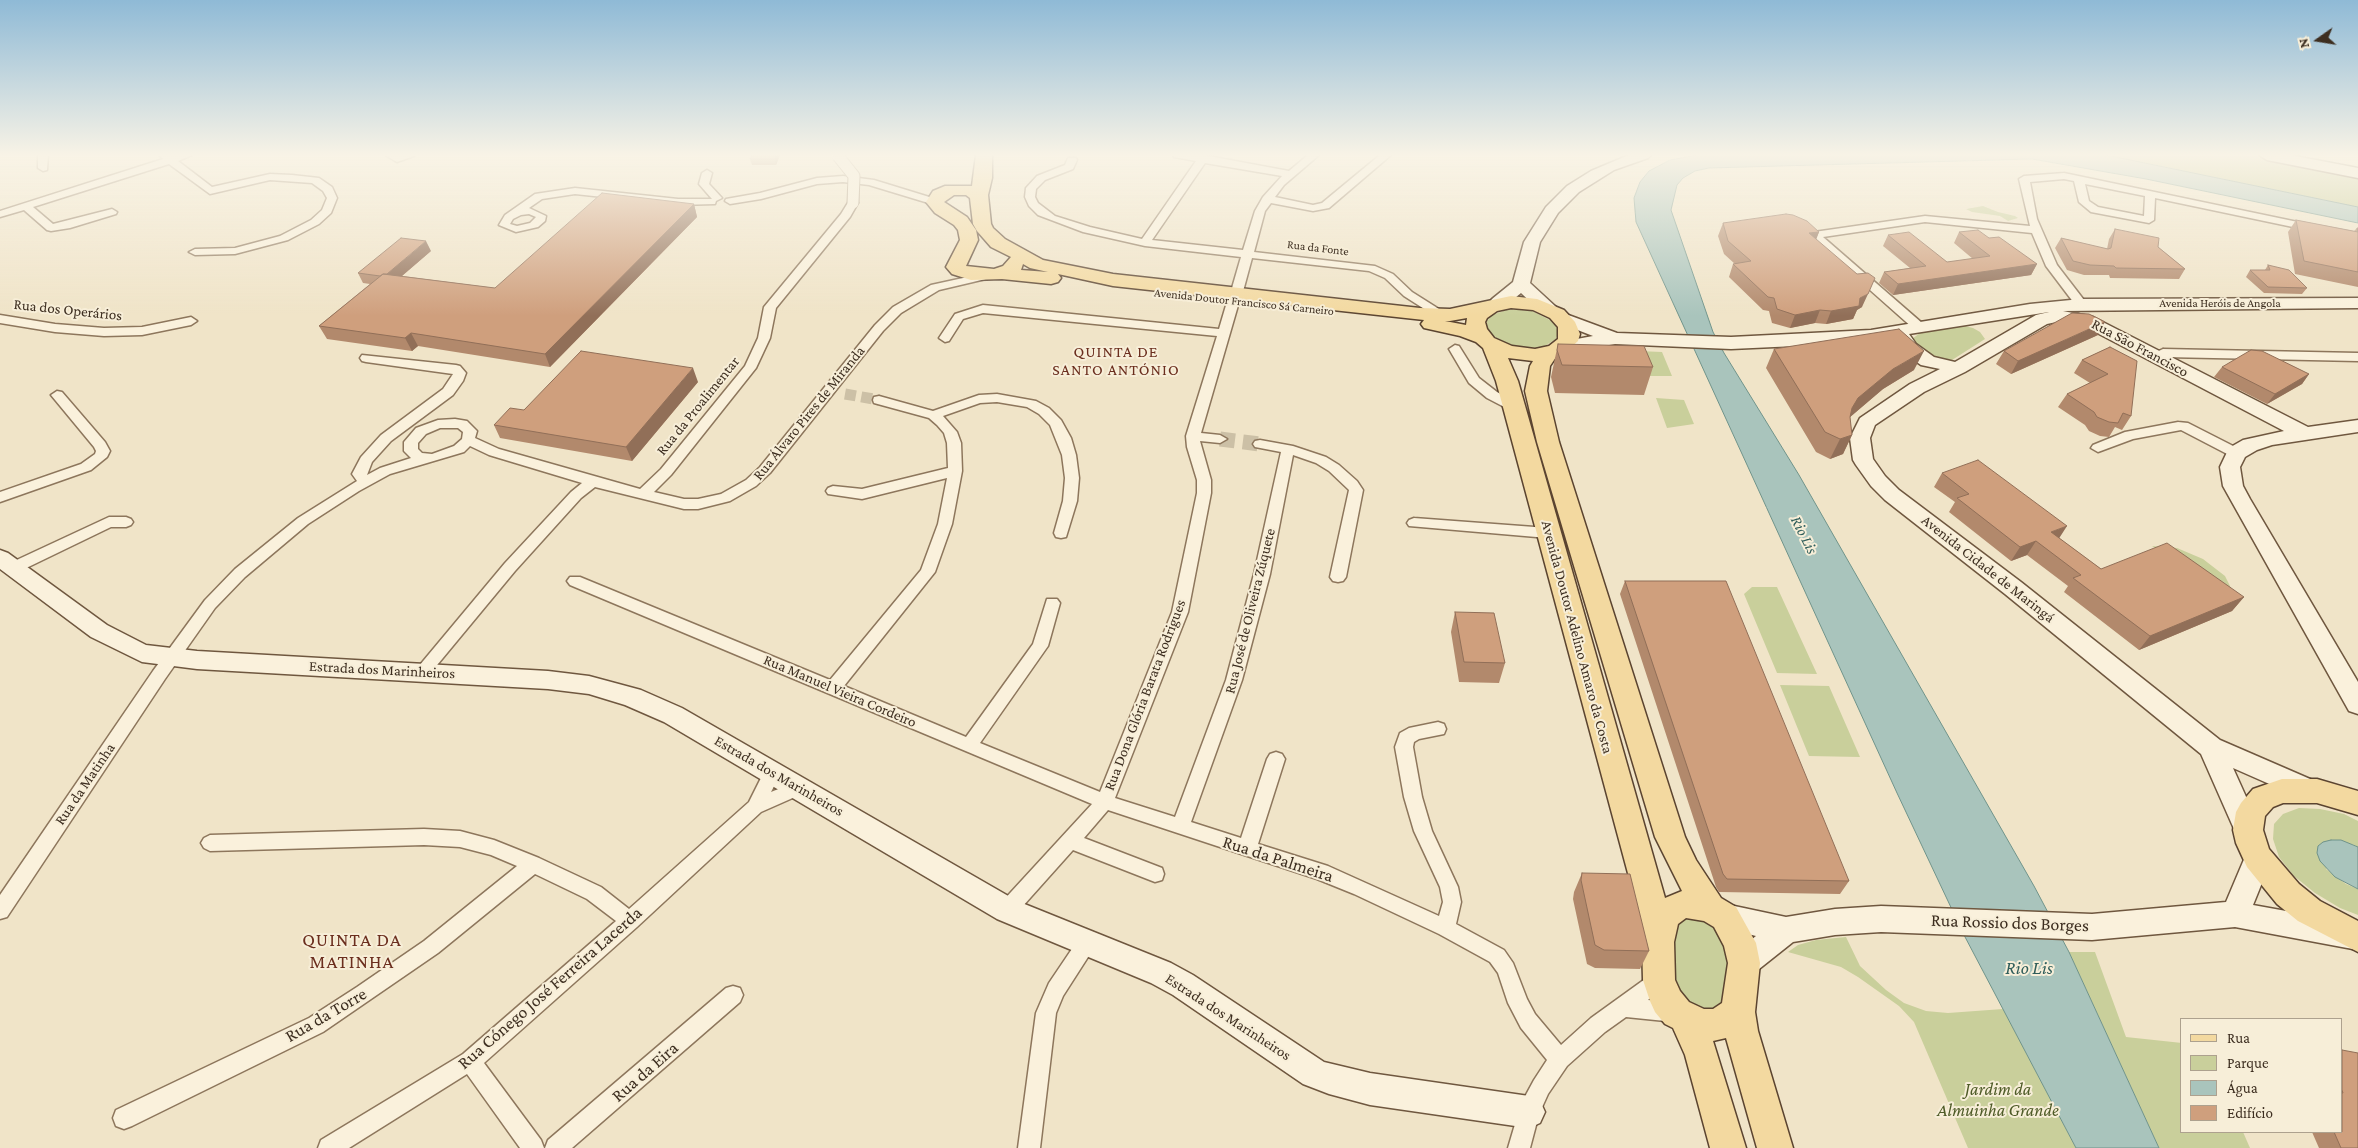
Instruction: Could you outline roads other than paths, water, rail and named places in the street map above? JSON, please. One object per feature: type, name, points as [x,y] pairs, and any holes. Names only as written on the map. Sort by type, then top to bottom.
[{"type":"main road","points":[[941,209],[961,221],[968,230],[969,240],[956,264],[957,268]]},
{"type":"main road","name":"Avenida Doutor Francisco Sá Carneiro","points":[[980,209],[980,216],[986,231],[998,243],[1037,264],[1088,276],[1234,298],[1434,324],[1464,331],[1521,355],[1555,350]]},
{"type":"main road","points":[[1491,306],[1521,284],[1532,242],[1553,209]]},
{"type":"main road","points":[[995,275],[1014,266],[1016,258],[1014,253]]},
{"type":"main road","name":"Avenida Doutor Francisco Sá Carneiro","points":[[957,268],[964,273],[1444,316],[1491,306],[1524,302],[1556,314]]},
{"type":"main road","points":[[1521,284],[1556,314],[1614,338]]},
{"type":"main road","name":"Avenida Heróis de Angola","points":[[2084,313],[2358,303]]},
{"type":"main road","name":"Avenida Doutor Adelino Amaro da Costa","points":[[1491,306],[1478,315],[1475,322],[1477,330],[1487,341],[1503,367],[1659,931]]},
{"type":"main road","points":[[1555,350],[1614,338],[1731,343],[1797,341],[1909,333],[1961,320],[2084,313]]},
{"type":"main road","name":"Avenida Cidade de Maringá","points":[[2084,313],[2067,317],[2047,317],[1958,368],[1931,371],[1918,388],[1867,422],[1860,438],[1860,450],[1863,460],[1870,471],[1892,494],[2013,588],[2211,747],[2308,790]]},
{"type":"main road","name":"Rua São Francisco","points":[[2084,313],[2156,357],[2306,434]]},
{"type":"main road","name":"Avenida Doutor Adelino Amaro da Costa","points":[[1556,314],[1568,326],[1570,334],[1568,341],[1555,350],[1540,366],[1536,391],[1548,442],[1670,837],[1685,868],[1717,912]]},
{"type":"main road","points":[[1961,320],[1987,328],[1996,334],[2000,343]]},
{"type":"main road","points":[[1909,333],[1931,371]]},
{"type":"main road","points":[[2358,426],[2260,442],[2241,448],[2236,453],[2230,467],[2236,492],[2358,704]]},
{"type":"main road","name":"Estrada dos Marinheiros","points":[[4,561],[116,642],[142,653],[171,658],[568,682],[625,694],[673,714],[1007,910],[1161,973],[1184,985],[1299,1064],[1329,1079],[1370,1089],[1529,1112]]},
{"type":"main road","name":"Avenida Cidade de Maringá","points":[[2211,747],[2248,830]]},
{"type":"main road","points":[[2358,803],[2326,793],[2308,790],[2282,791],[2262,798],[2251,812],[2248,830],[2251,844],[2258,858],[2282,888],[2309,911],[2358,937]]},
{"type":"main road","points":[[2234,914],[2258,858]]},
{"type":"main road","points":[[1728,1148],[1702,1055],[1681,1016],[1663,994],[1659,980],[1657,963],[1659,931],[1668,913],[1679,906],[1694,904],[1717,912],[1740,943],[1744,963],[1738,1012],[1745,1047],[1775,1148]]},
{"type":"main road","name":"Rua Rossio dos Borges","points":[[1717,912],[1786,930],[1856,920],[1933,920],[2081,926],[2234,914],[2358,937]]},
{"type":"main road","points":[[1744,963],[1786,930]]},
{"type":"main road","points":[[1681,1016],[1702,1025],[1718,1025],[1738,1012]]},
{"type":"street","points":[[0,214],[18,209]]},
{"type":"street","points":[[29,209],[50,228],[66,226],[112,212]]},
{"type":"street","points":[[195,252],[235,251],[284,238],[315,222],[327,209]]},
{"type":"street","points":[[514,214],[525,211],[536,212],[541,216],[538,222],[522,229],[504,225],[506,219],[521,209]]},
{"type":"street","points":[[536,212],[540,209]]},
{"type":"street","name":"Rua da Proalimentar","points":[[644,494],[666,472],[750,368],[756,359],[765,332],[770,307],[850,209]]},
{"type":"street","name":"Rua da Fonte","points":[[1037,209],[1051,218],[1072,226],[1145,243],[1371,268],[1389,276],[1408,294],[1444,316]]},
{"type":"street","points":[[1145,243],[1168,209]]},
{"type":"street","name":"Rua Dona Glória Barata Rodrigues","points":[[1007,910],[1105,802],[1180,612],[1204,493],[1204,480],[1194,447],[1193,436],[1248,253],[1256,220],[1262,209]]},
{"type":"street","name":"Rua São Francisco","points":[[2029,209],[2052,266],[2084,313]]},
{"type":"street","points":[[2093,209],[2149,220],[2149,209]]},
{"type":"street","points":[[2218,209],[2319,230]]},
{"type":"street","points":[[1909,333],[1814,235],[1925,219],[2036,230]]},
{"type":"street","name":"Rua Álvaro Pires de Miranda","points":[[468,440],[494,452],[593,482],[684,504],[698,504],[725,498],[739,492],[765,470],[888,318],[905,304],[935,287],[957,268]]},
{"type":"street","name":"Rua Álvaro Pires de Miranda","points":[[935,287],[995,275]]},
{"type":"street","points":[[945,338],[960,317],[983,309],[1224,333]]},
{"type":"street","name":"Rua dos Operários","points":[[0,319],[55,328],[104,332],[142,331],[191,321]]},
{"type":"street","points":[[1455,350],[1474,380],[1492,395],[1515,408]]},
{"type":"street","points":[[2156,357],[2163,353],[2358,357]]},
{"type":"street","points":[[364,482],[359,474],[366,460],[386,438],[448,392],[457,381],[460,373],[456,369],[366,358]]},
{"type":"street","points":[[828,392],[845,394]]},
{"type":"street","points":[[0,497],[86,467],[100,457],[103,451],[100,445],[57,396]]},
{"type":"street","points":[[934,415],[979,399],[997,398],[1031,404],[1044,411],[1056,423],[1064,438],[1069,455],[1072,478],[1070,501],[1061,533]]},
{"type":"street","points":[[833,688],[928,572],[945,524],[955,471],[956,456],[950,432],[934,415],[878,400]]},
{"type":"street","name":"Rua Álvaro Pires de Miranda","points":[[384,471],[410,447],[411,442],[421,432],[447,423],[455,423],[470,431],[468,440],[451,453]]},
{"type":"street","points":[[2098,448],[2130,435],[2183,426],[2236,453]]},
{"type":"street","points":[[1193,436],[1220,439]]},
{"type":"street","points":[[1260,444],[1306,454],[1334,468],[1345,476],[1356,490],[1338,577]]},
{"type":"street","points":[[410,447],[414,454],[425,458]]},
{"type":"street","name":"Rua José de Oliveira Zúquete","points":[[1180,828],[1234,680],[1262,574],[1288,449]]},
{"type":"street","name":"Rua Álvaro Pires de Miranda","points":[[171,658],[210,604],[240,573],[303,521],[364,482],[384,471],[425,458],[451,453],[494,452]]},
{"type":"street","points":[[833,491],[862,494],[955,471]]},
{"type":"street","points":[[422,672],[510,567],[576,495],[593,482]]},
{"type":"street","points":[[4,561],[109,522],[126,522]]},
{"type":"street","points":[[1414,523],[1548,533]]},
{"type":"street","name":"Rua Manuel Vieira Cordeiro","points":[[575,581],[1105,802]]},
{"type":"street","points":[[969,745],[1040,646],[1052,603]]},
{"type":"street","name":"Rua da Matinha","points":[[0,911],[171,658]]},
{"type":"street","points":[[1438,729],[1415,733],[1406,738],[1404,747],[1412,797],[1422,831],[1449,887],[1452,902],[1446,928]]},
{"type":"street","points":[[1247,848],[1276,759]]},
{"type":"street","name":"Rua Cónego José Ferreira Lacerda","points":[[754,807],[772,773]]},
{"type":"street","name":"Rua Cónego José Ferreira Lacerda","points":[[330,1148],[470,1061],[630,921],[754,807],[798,788]]},
{"type":"street","name":"Rua da Palmeira","points":[[1105,802],[1353,885],[1446,928],[1497,956],[1506,969],[1518,1003],[1528,1021],[1560,1059]]},
{"type":"street","points":[[210,843],[424,837],[460,839],[494,848],[533,864],[594,894],[630,921]]},
{"type":"street","points":[[1070,840],[1155,874]]},
{"type":"street","name":"Rua da Torre","points":[[124,1118],[316,1025],[431,947],[533,864]]},
{"type":"street","points":[[1029,1148],[1046,1013],[1056,990],[1087,943]]},
{"type":"street","points":[[1519,1148],[1529,1112],[1541,1087],[1560,1059],[1598,1025],[1659,980]]},
{"type":"street","name":"Rua da Eira","points":[[556,1148],[733,995]]},
{"type":"street","points":[[1624,1007],[1681,1016]]},
{"type":"street","points":[[470,1061],[534,1148]]},
{"type":"water","name":"Rio Lis","points":[[1635,209],[1671,209],[1713,332],[1799,475],[2034,886],[2069,952],[2159,1148],[2076,1148],[1964,935],[1897,793],[1636,222]]},
{"type":"water","name":"Rio Lis","points":[[2288,209],[2358,209],[2358,223]]},
{"type":"water","points":[[2341,840],[2358,847],[2358,889],[2335,877],[2320,861],[2317,853],[2318,846],[2323,842]]},
{"type":"tunnel","points":[[845,394],[879,400]]},
{"type":"tunnel","points":[[1220,439],[1260,444]]},
{"type":"district","name":"QUINTA DE SANTO ANTÓNIO","points":[[1116,361]]},
{"type":"district","name":"QUINTA DA MATINHA","points":[[352,951]]},
{"type":"park label","name":"Jardim da Almuinha Grande","points":[[1998,1099]]}]
